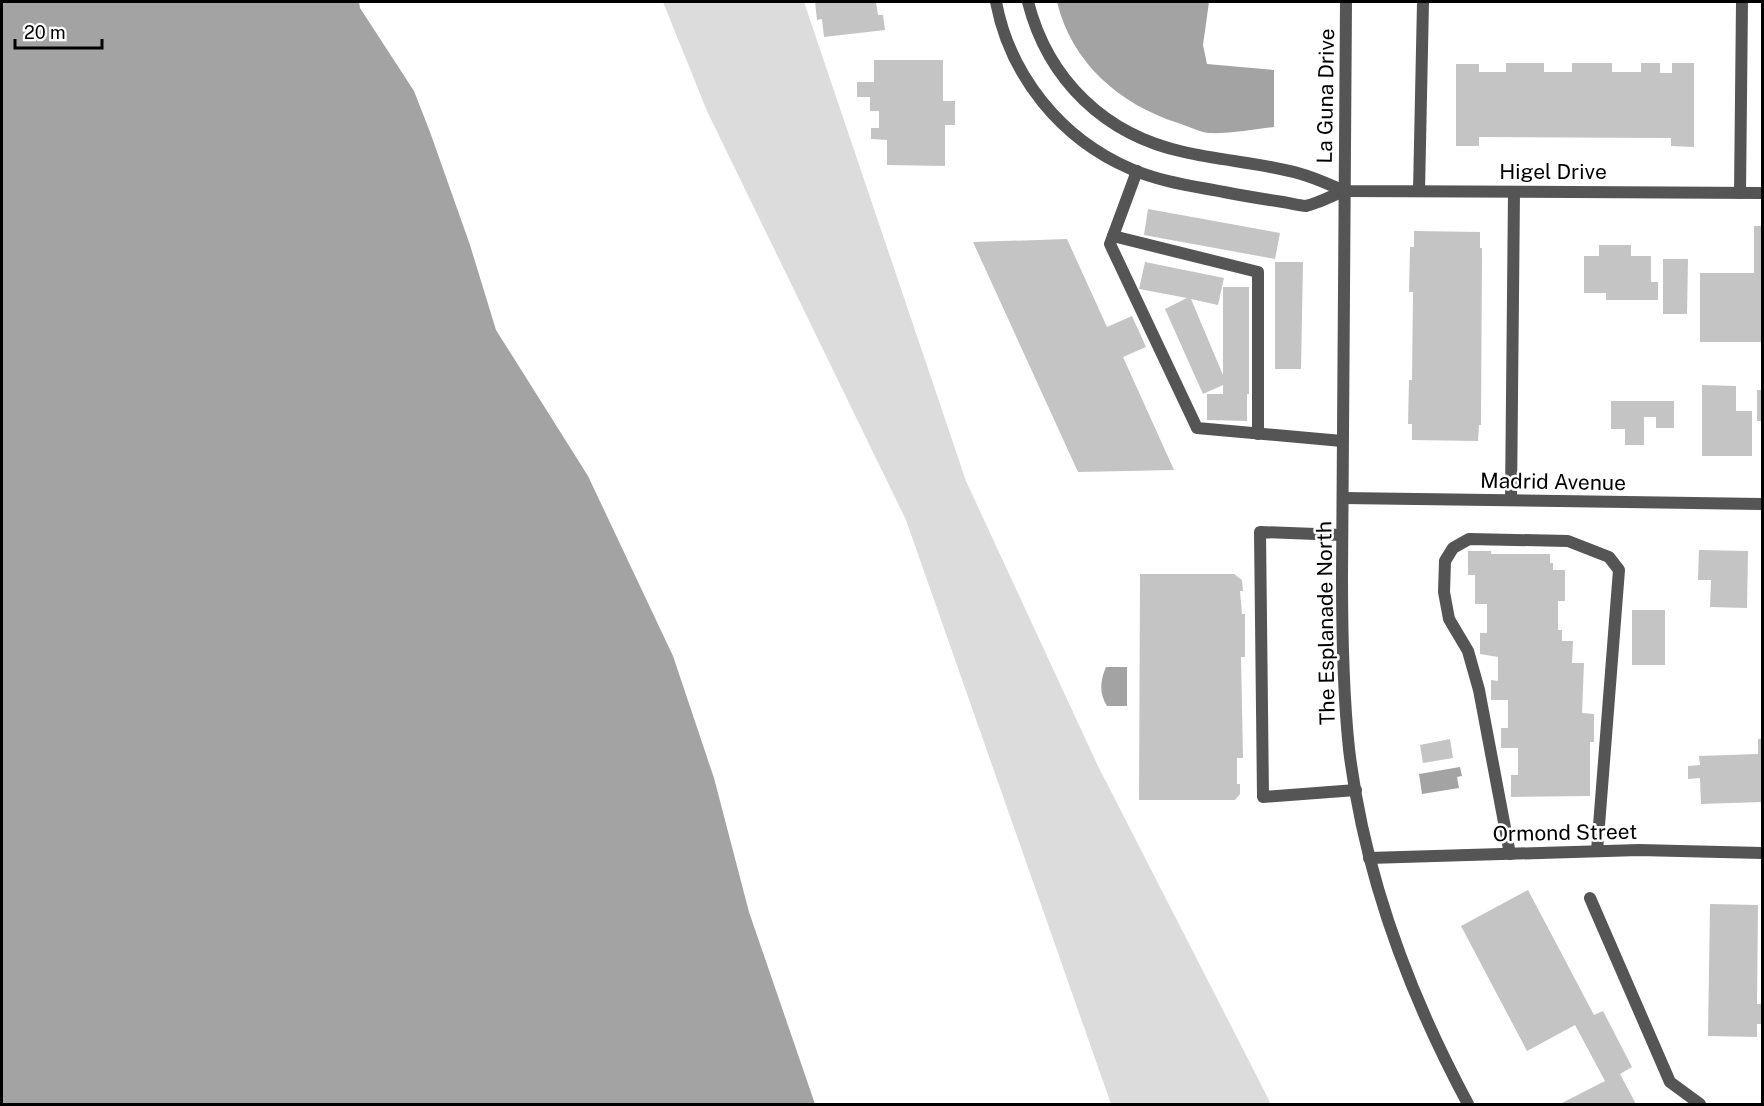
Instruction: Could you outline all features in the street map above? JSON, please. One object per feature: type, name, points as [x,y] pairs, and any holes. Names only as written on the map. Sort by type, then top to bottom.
[{"type":"street","points":[[996,2],[1006,39],[1016,62],[1038,97],[1055,118],[1077,137],[1104,155],[1137,171],[1171,182],[1306,206],[1344,191]]},
{"type":"street","points":[[1028,2],[1042,42],[1058,69],[1080,98],[1103,118],[1135,136],[1159,145],[1183,152],[1302,174],[1344,191]]},
{"type":"street","name":"La Guna Drive","points":[[1344,191],[1346,2]]},
{"type":"street","points":[[1419,191],[1423,2]]},
{"type":"street","points":[[1740,193],[1742,2]]},
{"type":"street","points":[[1137,171],[1110,244],[1197,428],[1342,441]]},
{"type":"street","name":"Higel Drive","points":[[1344,191],[1762,193]]},
{"type":"street","name":"The Esplanade North","points":[[1344,191],[1342,653],[1345,706],[1356,790],[1369,858],[1402,962],[1468,1104]]},
{"type":"street","points":[[1511,500],[1514,192]]},
{"type":"street","points":[[1113,236],[1258,272],[1258,434]]},
{"type":"street","name":"Madrid Avenue","points":[[1343,498],[1762,504]]},
{"type":"street","points":[[1342,535],[1260,532],[1263,797],[1356,790]]},
{"type":"street","points":[[1510,854],[1479,690],[1468,651],[1449,619],[1444,592],[1445,561],[1453,548],[1469,539],[1568,541],[1610,557],[1619,570],[1597,851]]},
{"type":"street","name":"Ormond Street","points":[[1369,858],[1597,851],[1762,853]]},
{"type":"street","points":[[1590,898],[1670,1082],[1700,1104]]},
{"type":"shaded area","points":[[2,2],[359,2],[360,8],[414,91],[470,245],[496,330],[588,476],[673,656],[714,778],[749,912],[815,1104],[2,1104]]},
{"type":"shaded area","points":[[663,2],[804,2],[966,481],[1098,766],[1270,1104],[1111,1104],[906,520],[707,111]]},
{"type":"shaded area","points":[[1057,2],[1209,2],[1203,45],[1207,64],[1274,70],[1274,127],[1209,133],[1156,115],[1136,105],[1101,78],[1086,62],[1064,24]]},
{"type":"shaded area","points":[[1106,667],[1127,667],[1127,706],[1107,706],[1101,687]]},
{"type":"shaded area","points":[[1460,767],[1462,776],[1457,777],[1459,788],[1422,794],[1419,774]]},
{"type":"building","points":[[815,2],[876,2],[878,15],[883,15],[885,30],[824,37],[822,19],[817,20]]},
{"type":"building","points":[[874,60],[943,60],[943,101],[955,101],[955,125],[945,125],[945,166],[887,165],[887,140],[871,139],[871,128],[879,128],[879,111],[870,111],[870,97],[857,97],[857,82],[874,82]]},
{"type":"building","points":[[1506,63],[1544,63],[1544,72],[1572,72],[1572,63],[1612,63],[1612,72],[1641,72],[1641,63],[1660,63],[1660,73],[1672,73],[1672,63],[1694,63],[1694,147],[1671,146],[1671,138],[1479,137],[1479,146],[1456,146],[1456,64],[1479,64],[1479,72],[1506,72]]},
{"type":"building","points":[[1148,209],[1280,233],[1275,259],[1144,235]]},
{"type":"building","points":[[1754,226],[1762,226],[1762,342],[1700,342],[1700,273],[1754,273]]},
{"type":"building","points":[[1414,231],[1480,232],[1480,248],[1482,248],[1481,425],[1479,425],[1478,441],[1412,440],[1412,424],[1408,424],[1409,380],[1412,380],[1413,292],[1409,292],[1410,247],[1414,247]]},
{"type":"building","points":[[1067,239],[1107,327],[1132,316],[1146,347],[1123,357],[1174,470],[1078,472],[973,242]]},
{"type":"building","points":[[1599,245],[1631,245],[1631,256],[1651,256],[1651,282],[1658,282],[1658,300],[1606,300],[1606,293],[1584,293],[1584,256],[1599,256]]},
{"type":"building","points":[[1663,259],[1688,259],[1687,314],[1663,314]]},
{"type":"building","points":[[1145,262],[1224,278],[1218,305],[1191,299],[1223,375],[1223,287],[1249,287],[1247,421],[1207,420],[1207,394],[1223,394],[1223,385],[1203,394],[1165,309],[1187,298],[1139,289]]},
{"type":"building","points":[[1275,262],[1303,262],[1301,369],[1275,369]]},
{"type":"building","points":[[1702,385],[1736,386],[1736,411],[1752,411],[1752,456],[1702,456]]},
{"type":"building","points":[[1757,390],[1762,390],[1762,421],[1757,421]]},
{"type":"building","points":[[1611,401],[1674,401],[1674,428],[1656,428],[1656,417],[1644,417],[1644,445],[1625,445],[1625,429],[1611,429]]},
{"type":"building","points":[[1699,550],[1748,551],[1747,608],[1710,607],[1711,580],[1698,580]]},
{"type":"building","points":[[1468,551],[1491,551],[1491,554],[1550,554],[1553,570],[1565,570],[1565,601],[1558,601],[1558,630],[1562,630],[1562,641],[1573,641],[1572,663],[1584,663],[1582,713],[1594,714],[1594,742],[1590,742],[1590,796],[1511,797],[1511,775],[1518,775],[1518,748],[1501,748],[1501,728],[1508,728],[1508,700],[1491,700],[1491,680],[1498,681],[1498,657],[1480,654],[1480,633],[1487,633],[1487,604],[1475,604],[1475,575],[1468,575]]},
{"type":"building","points":[[1140,574],[1234,574],[1242,580],[1243,591],[1240,591],[1242,614],[1245,614],[1245,657],[1241,657],[1243,758],[1237,758],[1237,784],[1240,784],[1240,794],[1235,800],[1139,800]]},
{"type":"building","points":[[1632,610],[1665,610],[1665,665],[1632,665]]},
{"type":"building","points":[[1450,739],[1453,758],[1423,763],[1420,745]]},
{"type":"building","points":[[1758,739],[1762,739],[1762,802],[1701,804],[1700,778],[1688,779],[1688,766],[1700,765],[1699,756],[1758,754]]},
{"type":"building","points":[[1528,890],[1594,1015],[1603,1011],[1632,1067],[1620,1074],[1636,1104],[1560,1104],[1605,1081],[1575,1025],[1527,1051],[1461,926]]},
{"type":"building","points":[[1710,904],[1758,905],[1757,1004],[1762,1004],[1762,1024],[1757,1024],[1757,1037],[1708,1036]]}]
